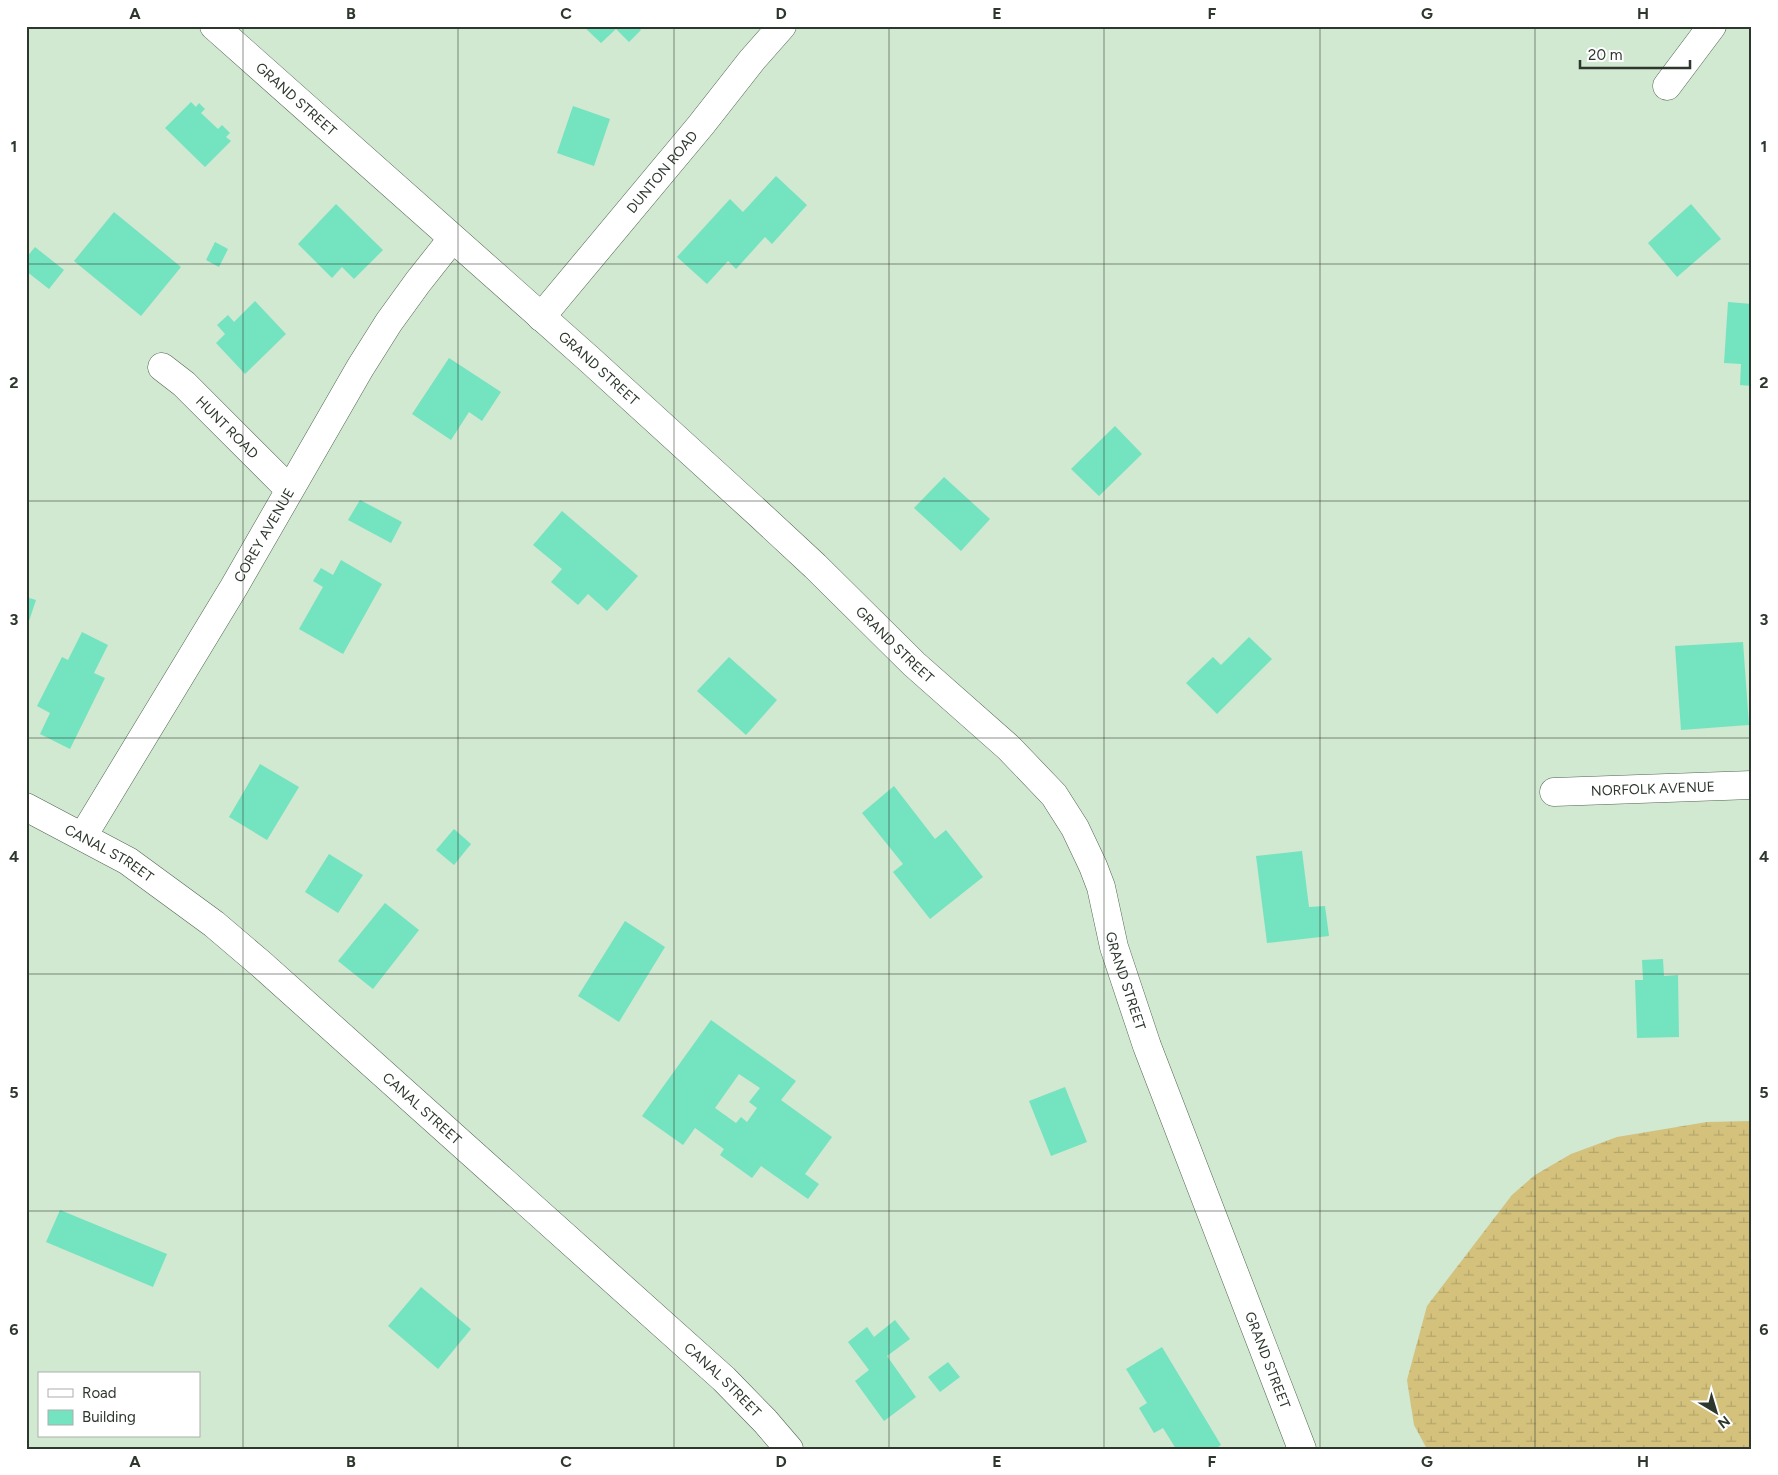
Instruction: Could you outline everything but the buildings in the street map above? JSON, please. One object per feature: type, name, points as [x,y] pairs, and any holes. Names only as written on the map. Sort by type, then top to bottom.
[{"type":"street","name":"GRAND STREET","points":[[214,26],[759,514],[815,566],[914,664],[1009,748],[1040,779],[1066,812],[1094,866],[1114,947],[1147,1046],[1302,1449]]},
{"type":"street","name":"DUNTON ROAD","points":[[541,317],[782,26]]},
{"type":"street","points":[[1666,86],[1712,26]]},
{"type":"street","name":"COREY AVENUE","points":[[83,836],[234,587],[360,368],[389,322],[452,239]]},
{"type":"street","name":"HUNT ROAD","points":[[162,367],[184,384],[289,490]]},
{"type":"street","name":"NORFOLK AVENUE","points":[[1554,792],[1752,785]]},
{"type":"street","name":"CANAL STREET","points":[[26,807],[128,861],[214,924],[724,1379],[789,1449]]},
{"type":"green space","points":[[1752,1121],[1752,1449],[1427,1449],[1414,1425],[1407,1380],[1427,1306],[1512,1195],[1535,1175],[1571,1154],[1617,1137],[1707,1122]]}]
